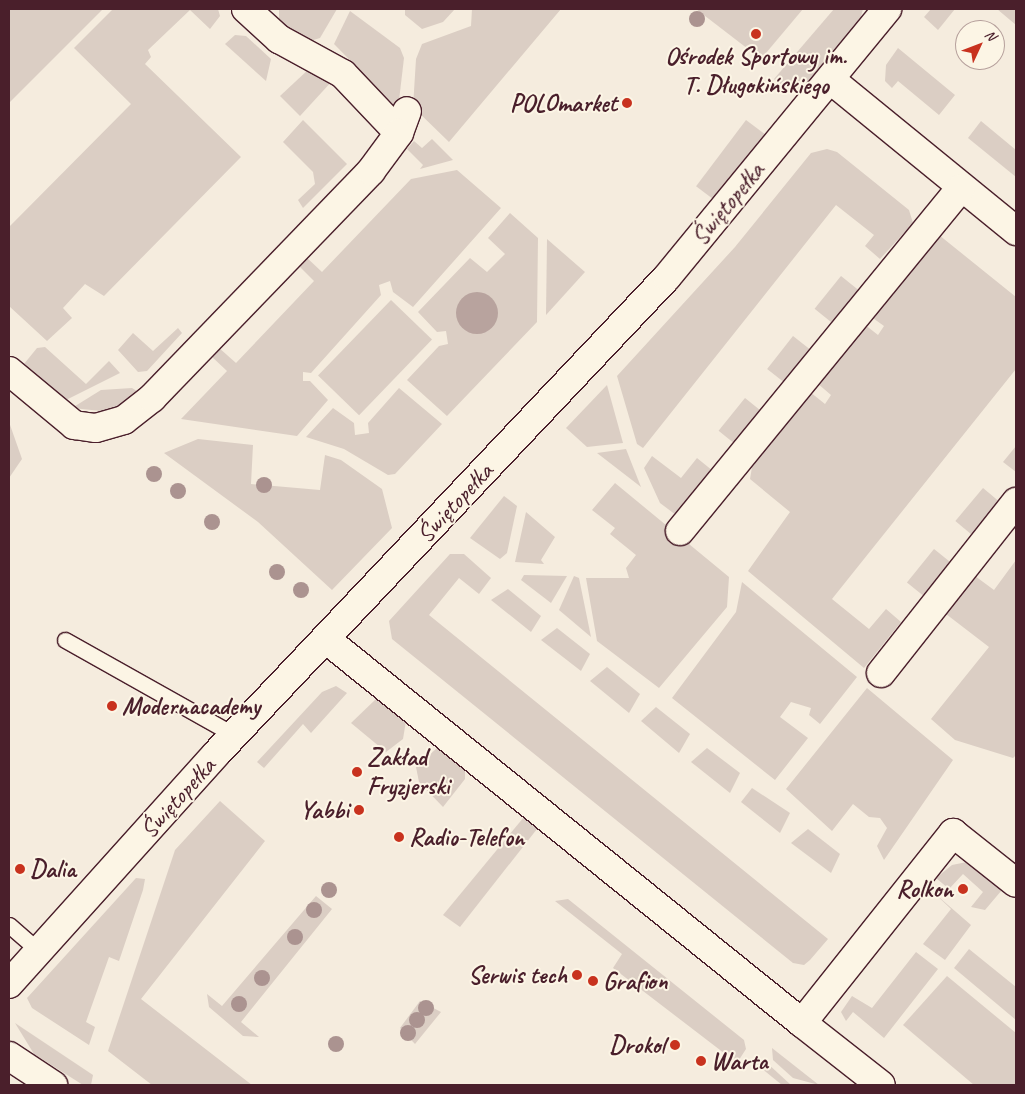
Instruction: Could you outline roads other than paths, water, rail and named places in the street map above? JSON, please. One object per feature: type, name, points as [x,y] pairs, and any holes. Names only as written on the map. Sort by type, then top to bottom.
[{"type":"street","points":[[9,371],[74,425],[96,428],[124,420],[152,398],[371,171],[403,122],[343,74],[279,40],[246,9]]},
{"type":"street","name":"Świętopełka","points":[[9,984],[40,952],[234,735],[327,640],[667,277],[831,80],[887,9]]},
{"type":"street","points":[[831,80],[960,189],[1016,231]]},
{"type":"street","points":[[680,531],[960,189]]},
{"type":"street","points":[[881,673],[1016,502]]},
{"type":"street","points":[[327,640],[881,1085]]},
{"type":"street","points":[[802,1023],[953,833],[1016,883]]},
{"type":"street","points":[[9,1056],[53,1085]]},
{"type":"lane","points":[[65,640],[234,735]]},
{"type":"lane","points":[[9,925],[40,952]]},
{"type":"place","name":"Ośrodek Sportowy im. T. Długokińskiego","points":[[756,34]]},
{"type":"place","name":"POLOmarket","points":[[627,103]]},
{"type":"place","name":"Modernacademy","points":[[112,706]]},
{"type":"place","name":"Zakład Fryzjerski","points":[[357,772]]},
{"type":"place","name":"Yabbi","points":[[359,810]]},
{"type":"place","name":"Radio-Telefon","points":[[399,837]]},
{"type":"place","name":"Dalia","points":[[20,869]]},
{"type":"place","name":"Rolkon","points":[[963,889]]},
{"type":"place","name":"Serwis tech","points":[[577,975]]},
{"type":"place","name":"Grafion","points":[[593,981]]},
{"type":"place","name":"Drokol","points":[[675,1045]]},
{"type":"place","name":"Warta","points":[[701,1061]]}]
